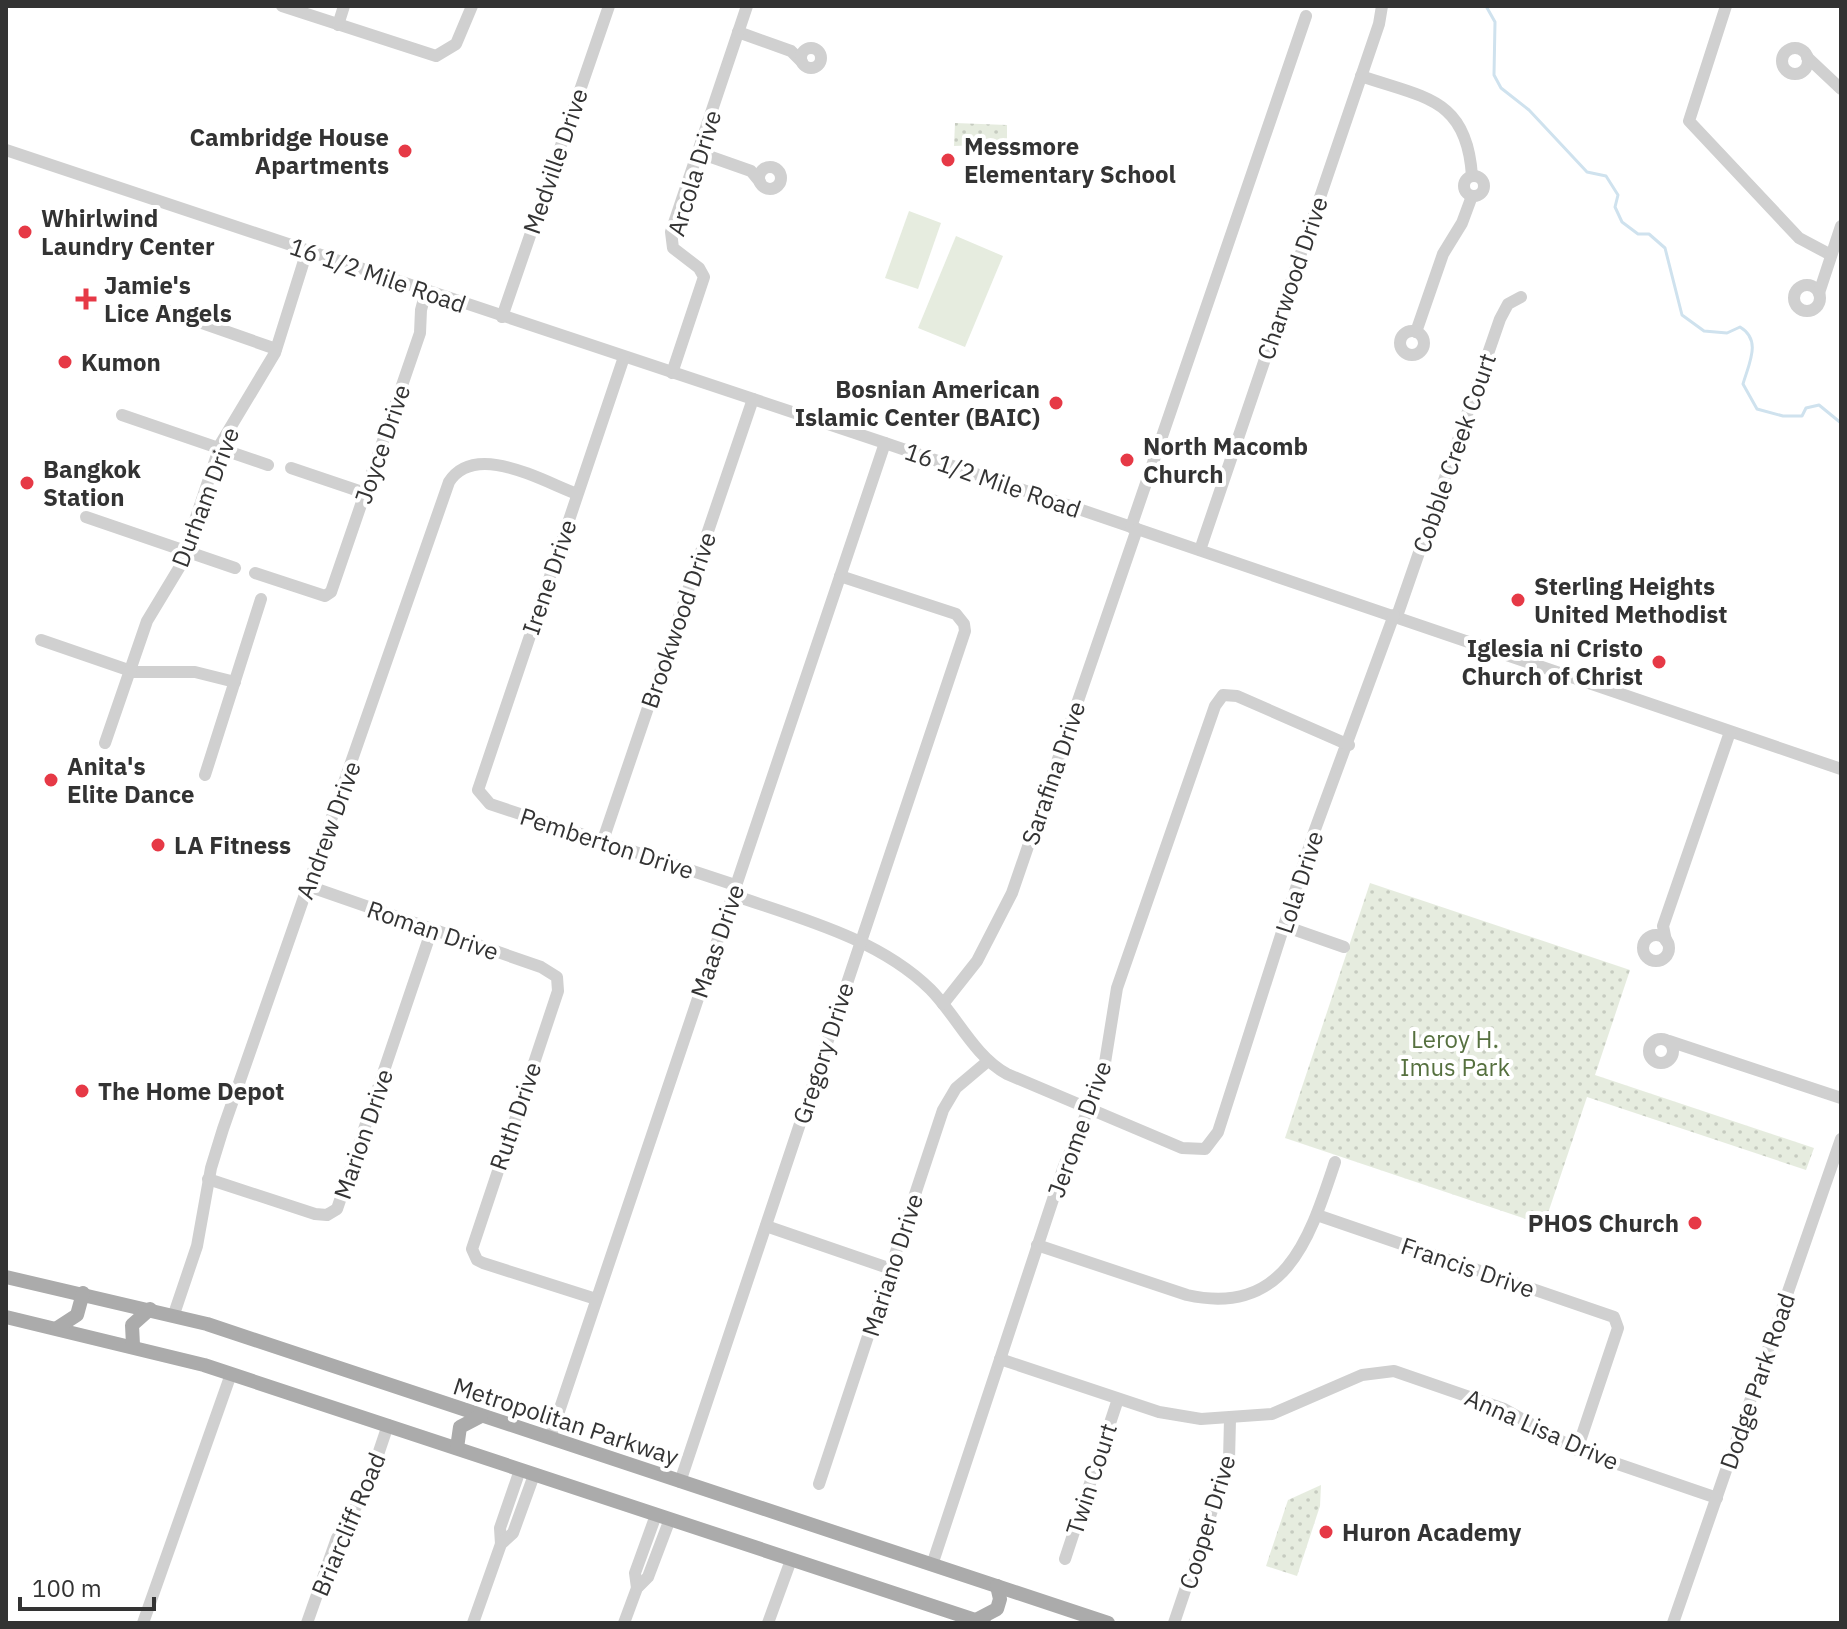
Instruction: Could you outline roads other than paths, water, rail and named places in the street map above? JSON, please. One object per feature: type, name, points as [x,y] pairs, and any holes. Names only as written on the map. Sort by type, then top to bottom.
[{"type":"main road","name":"Metropolitan Parkway","points":[[6,1277],[174,1314],[1108,1623]]},
{"type":"main road","points":[[57,1328],[77,1315],[83,1293]]},
{"type":"main road","points":[[133,1345],[132,1325],[150,1309]]},
{"type":"main road","points":[[6,1317],[133,1345],[231,1374],[980,1622],[997,1609],[1000,1599],[997,1586]]},
{"type":"main road","points":[[457,1448],[460,1427],[468,1420],[482,1416]]},
{"type":"street","points":[[282,6],[425,55],[444,54],[460,37],[472,6]]},
{"type":"street","points":[[338,25],[344,6]]},
{"type":"street","name":"Medville Drive","points":[[502,317],[609,6]]},
{"type":"street","name":"Arcola Drive","points":[[672,373],[704,277],[699,268],[676,253],[670,239],[747,6]]},
{"type":"street","name":"Charwood Drive","points":[[1200,550],[1382,6]]},
{"type":"street","points":[[1726,6],[1689,121],[1793,232],[1831,255]]},
{"type":"street","name":"Sarafina Drive","points":[[943,1004],[977,961],[1012,893],[1306,16]]},
{"type":"street","points":[[738,32],[804,56]]},
{"type":"street","points":[[1817,69],[1801,72],[1786,70],[1783,55],[1798,49],[1841,89]]},
{"type":"street","points":[[1801,72],[1807,66],[1807,57]]},
{"type":"street","points":[[1361,76],[1445,108],[1465,132],[1472,176],[1481,179],[1484,188],[1481,194],[1472,196],[1462,223],[1443,254],[1416,332]]},
{"type":"street","name":"16 1/2 Mile Road","points":[[6,150],[885,443],[1841,769]]},
{"type":"street","points":[[697,152],[758,174]]},
{"type":"street","points":[[1816,286],[1841,226]]},
{"type":"street","name":"Durham Drive","points":[[105,743],[147,621],[171,585],[185,550],[219,448],[276,349],[307,251]]},
{"type":"street","name":"Joyce Drive","points":[[255,573],[328,595],[420,333],[426,291]]},
{"type":"street","name":"Cobble Creek Court","points":[[1396,616],[1500,319],[1508,304],[1521,297]]},
{"type":"street","points":[[162,309],[276,349]]},
{"type":"street","name":"Irene Drive","points":[[481,797],[479,781],[624,357]]},
{"type":"street","name":"Brookwood Drive","points":[[603,840],[753,399]]},
{"type":"street","points":[[122,415],[268,465]]},
{"type":"street","name":"Maas Drive","points":[[550,1438],[885,443]]},
{"type":"street","name":"Andrew Drive","points":[[174,1314],[200,1237],[208,1179],[452,477],[463,467],[486,463],[577,494]]},
{"type":"street","points":[[291,468],[365,493]]},
{"type":"street","points":[[86,517],[235,568]]},
{"type":"street","name":"Gregory Drive","points":[[680,1482],[963,638],[964,624],[946,610],[840,576]]},
{"type":"street","points":[[205,775],[261,599]]},
{"type":"street","name":"Lola Drive","points":[[1205,1149],[1218,1132],[1313,835],[1396,616]]},
{"type":"street","points":[[41,640],[130,670],[155,674],[195,672],[235,682]]},
{"type":"street","name":"Jerome Drive","points":[[932,1565],[1037,1245],[1106,1066],[1111,1013],[1117,988],[1215,706],[1223,695],[1237,696],[1349,745]]},
{"type":"street","points":[[1663,926],[1665,956],[1654,961],[1643,949],[1663,926],[1730,732]]},
{"type":"street","name":"Pemberton Drive","points":[[481,797],[490,804],[603,840],[734,890],[860,943],[911,974],[943,1004],[988,1061],[1007,1074],[1182,1148],[1205,1149]]},
{"type":"street","name":"Roman Drive","points":[[308,886],[541,967],[557,977]]},
{"type":"street","points":[[1284,926],[1344,947]]},
{"type":"street","name":"Marion Drive","points":[[208,1179],[315,1214],[327,1215],[337,1209],[432,929]]},
{"type":"street","points":[[1652,936],[1666,941]]},
{"type":"street","name":"Ruth Drive","points":[[557,977],[558,991],[474,1235],[473,1255],[483,1263],[596,1299]]},
{"type":"street","points":[[1685,1046],[1663,1063],[1650,1055],[1654,1040],[1669,1041],[1685,1046],[1841,1098]]},
{"type":"street","points":[[1669,1041],[1673,1056]]},
{"type":"street","name":"Mariano Drive","points":[[819,1484],[943,1110],[956,1088],[988,1061]]},
{"type":"street","name":"Dodge Park Road","points":[[1673,1623],[1841,1139]]},
{"type":"street","points":[[1037,1245],[1187,1295],[1225,1298],[1258,1289],[1285,1271],[1301,1251],[1335,1162]]},
{"type":"street","name":"Francis Drive","points":[[1317,1215],[1611,1315],[1617,1320],[1618,1328],[1577,1450]]},
{"type":"street","points":[[766,1226],[891,1269]]},
{"type":"street","name":"Anna Lisa Drive","points":[[1000,1359],[1173,1415],[1230,1419],[1272,1414],[1362,1375],[1394,1371],[1504,1409],[1577,1450],[1717,1498]]},
{"type":"street","points":[[143,1623],[231,1374]]},
{"type":"street","name":"Twin Court","points":[[1065,1559],[1118,1399]]},
{"type":"street","name":"Cooper Drive","points":[[1174,1623],[1226,1468],[1231,1442],[1230,1419]]},
{"type":"street","name":"Briarcliff Road","points":[[307,1623],[337,1538],[366,1490],[388,1425]]},
{"type":"street","points":[[473,1623],[501,1544],[500,1528],[527,1472]]},
{"type":"street","points":[[624,1623],[637,1588],[635,1573],[663,1517]]},
{"type":"street","points":[[768,1623],[791,1560]]},
{"type":"waterway","points":[[1486,6],[1495,22],[1494,75],[1501,88],[1529,110],[1587,172],[1606,176],[1618,195],[1615,207],[1622,222],[1638,234],[1649,234],[1665,248],[1682,315],[1704,331],[1727,333],[1740,327],[1747,332],[1751,338],[1752,352],[1743,384],[1757,409],[1783,416],[1802,416],[1806,408],[1819,405],[1841,423]]},
{"type":"place","name":"Cambridge House Apartments","points":[[405,151]]},
{"type":"place","name":"Messmore Elementary School","points":[[948,160]]},
{"type":"place","name":"Whirlwind Laundry Center","points":[[25,232]]},
{"type":"place","name":"Jamie's Lice Angels","points":[[86,299]]},
{"type":"place","name":"Kumon","points":[[65,362]]},
{"type":"place","name":"Bosnian American Islamic Center (BAIC)","points":[[1056,403]]},
{"type":"place","name":"North Macomb Church","points":[[1127,460]]},
{"type":"place","name":"Bangkok Station","points":[[27,483]]},
{"type":"place","name":"Sterling Heights United Methodist","points":[[1518,600]]},
{"type":"place","name":"Iglesia ni Cristo Church of Christ","points":[[1659,662]]},
{"type":"place","name":"Anita's Elite Dance","points":[[51,780]]},
{"type":"place","name":"LA Fitness","points":[[158,845]]},
{"type":"place","name":"The Home Depot","points":[[82,1091]]},
{"type":"place","name":"PHOS Church","points":[[1695,1223]]},
{"type":"place","name":"Huron Academy","points":[[1326,1532]]},
{"type":"park label","name":"Leroy H. Imus Park","points":[[1455,1053]]}]
